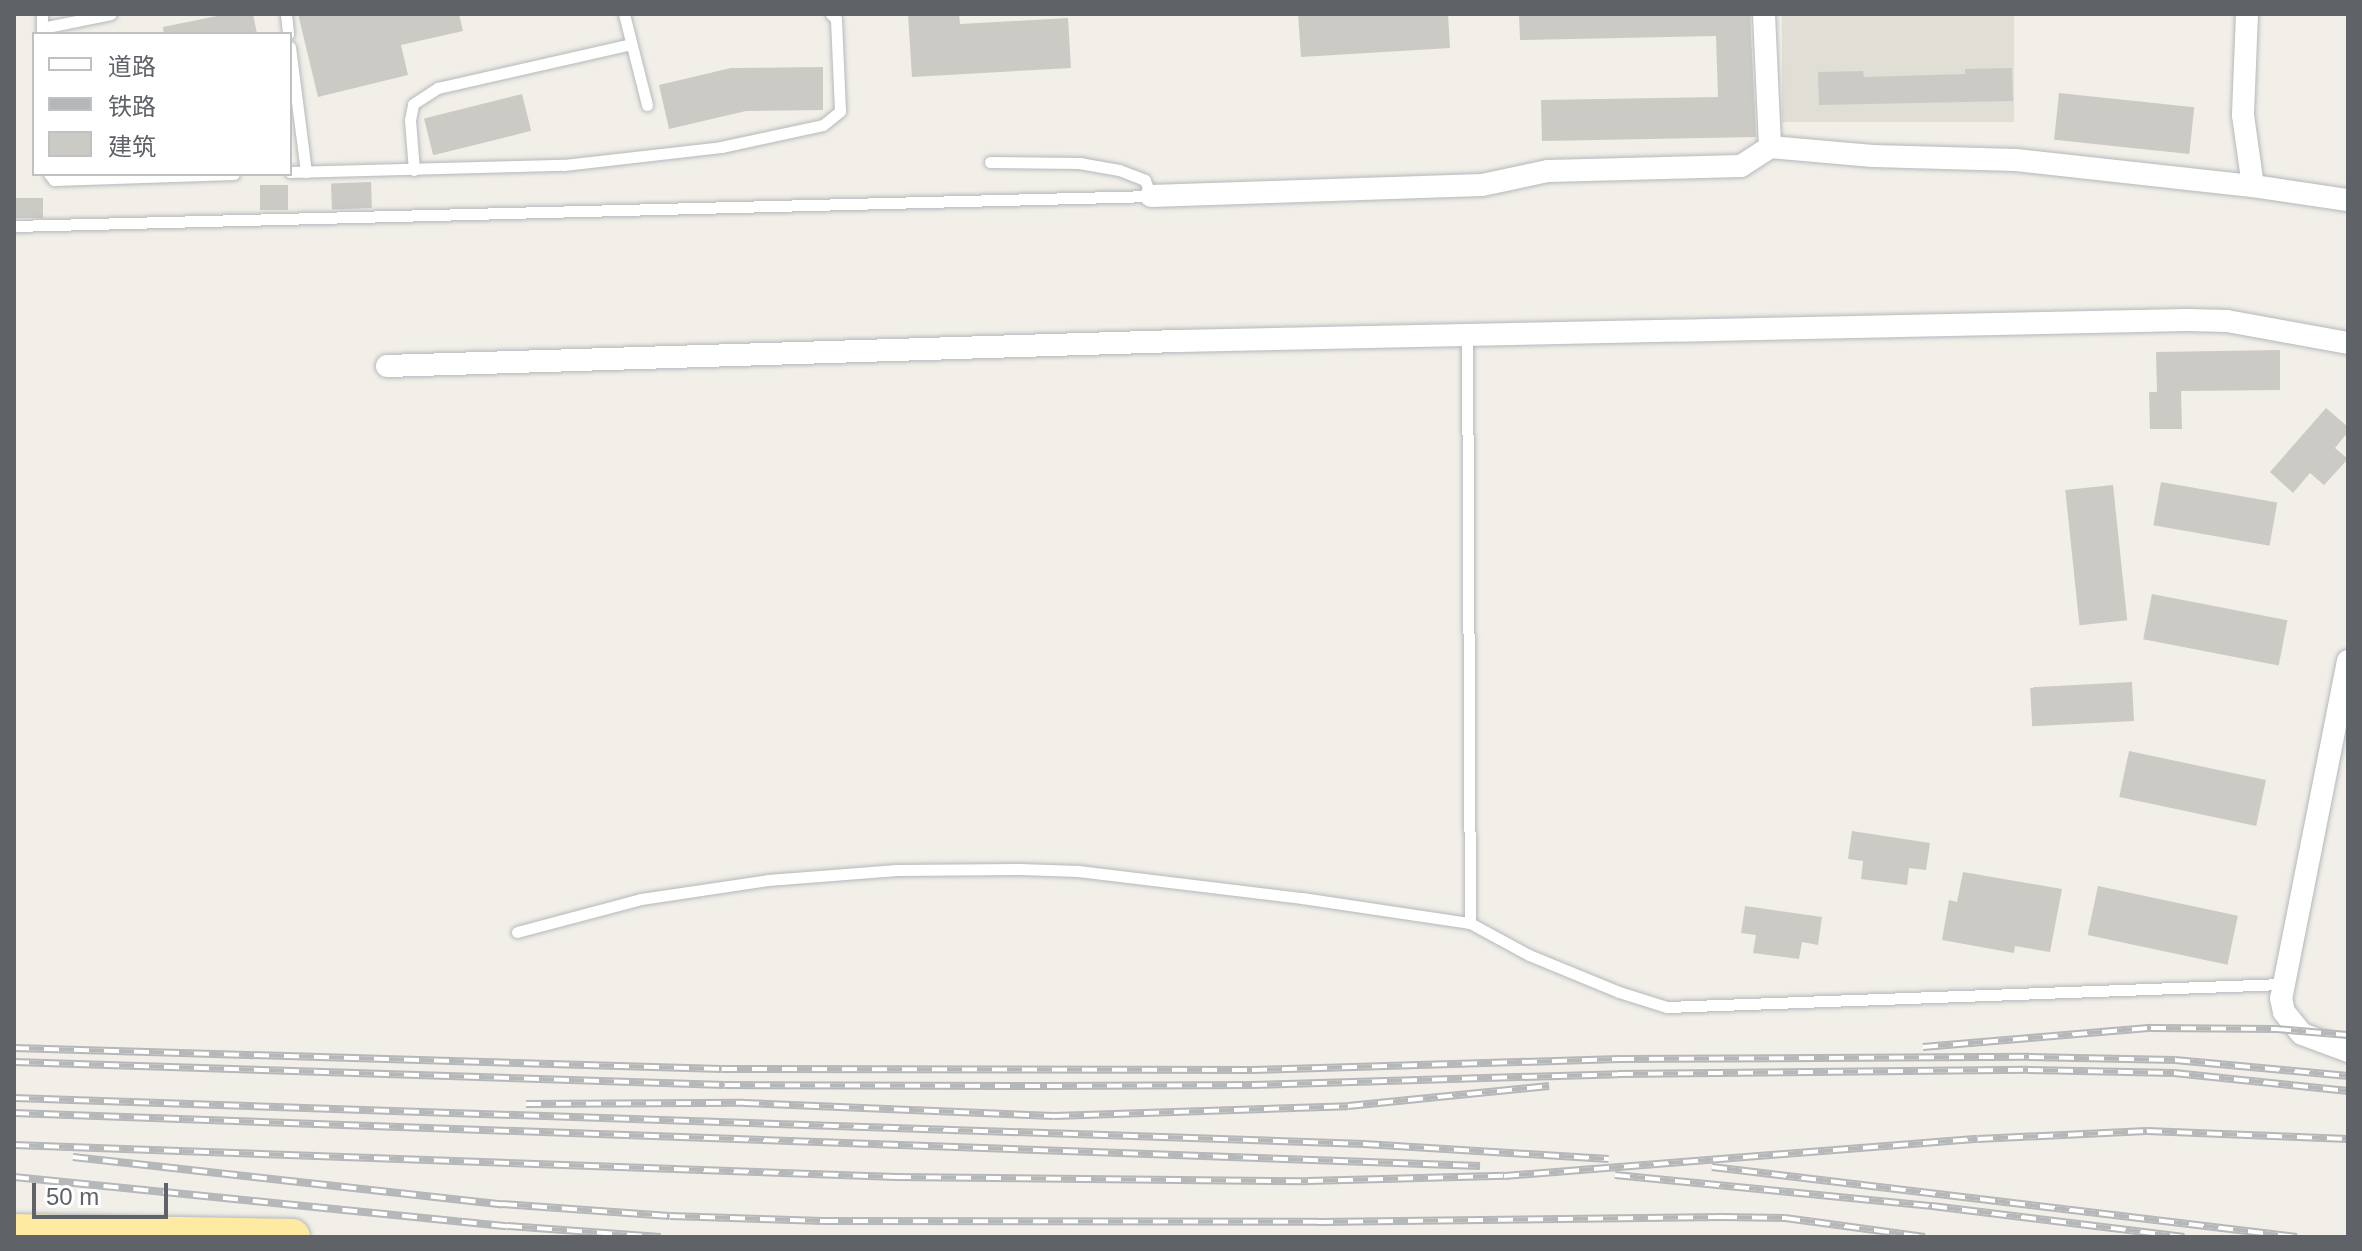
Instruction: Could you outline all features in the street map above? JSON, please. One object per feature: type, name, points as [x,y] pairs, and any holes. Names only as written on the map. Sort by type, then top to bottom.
[{"type":"highway","points":[[14,1232],[292,1237]]},
{"type":"street","points":[[1764,14],[1770,147]]},
{"type":"street","points":[[2247,14],[2243,115],[2253,186]]},
{"type":"street","points":[[1151,196],[1482,185],[1548,171],[1741,166],[1770,147],[1873,156],[2016,160],[2253,186],[2348,200]]},
{"type":"street","points":[[387,366],[1467,334],[2186,320],[2227,321],[2348,343]]},
{"type":"street","points":[[2348,661],[2282,984],[2284,1012],[2291,1024],[2302,1034],[2348,1051]]},
{"type":"lane","points":[[42,14],[42,31],[111,14]]},
{"type":"lane","points":[[624,14],[647,105]]},
{"type":"lane","points":[[292,172],[564,165],[721,147],[823,125],[840,111],[836,19],[831,14]]},
{"type":"lane","points":[[414,170],[410,120],[413,104],[438,88],[631,44]]},
{"type":"lane","points":[[292,63],[306,172]]},
{"type":"lane","points":[[14,226],[1151,196],[1145,180],[1119,170],[1081,163],[990,162]]},
{"type":"lane","points":[[51,176],[54,180],[174,176]]},
{"type":"lane","points":[[1467,334],[1470,923]]},
{"type":"lane","points":[[517,932],[641,899],[704,888],[832,874],[957,869],[1078,871],[1302,898],[1470,923],[1529,955],[1619,992],[1667,1007],[2282,984]]},
{"type":"shaded area","points":[[1782,14],[2014,14],[2014,122],[1782,122]]},
{"type":"building","points":[[227,14],[253,14],[257,32],[164,32],[163,27]]},
{"type":"building","points":[[298,14],[459,14],[463,31],[401,45],[408,75],[318,97]]},
{"type":"building","points":[[908,14],[959,14],[960,24],[1068,18],[1071,68],[912,77]]},
{"type":"building","points":[[1298,14],[1448,14],[1450,48],[1301,57]]},
{"type":"building","points":[[1519,14],[1750,14],[1756,137],[1542,141],[1541,100],[1718,97],[1716,36],[1520,40]]},
{"type":"building","points":[[823,67],[823,110],[746,111],[669,129],[659,85],[731,68]]},
{"type":"building","points":[[2012,68],[2013,101],[1819,105],[1818,72],[1863,71],[1864,77],[1965,74],[1965,69]]},
{"type":"building","points":[[2059,93],[2194,107],[2189,154],[2054,140]]},
{"type":"building","points":[[522,94],[531,131],[433,155],[424,118]]},
{"type":"building","points":[[371,182],[372,208],[332,209],[331,183]]},
{"type":"building","points":[[260,185],[288,185],[288,210],[260,210]]},
{"type":"building","points":[[14,198],[43,198],[43,218],[14,218]]},
{"type":"building","points":[[2280,350],[2280,390],[2181,391],[2182,429],[2150,429],[2149,392],[2157,392],[2156,352]]},
{"type":"building","points":[[2326,408],[2348,427],[2348,432],[2335,448],[2348,459],[2324,485],[2310,473],[2293,493],[2270,472]]},
{"type":"building","points":[[2161,482],[2277,502],[2270,546],[2153,525]]},
{"type":"building","points":[[2113,485],[2127,620],[2079,625],[2065,490]]},
{"type":"building","points":[[2152,594],[2287,620],[2279,665],[2143,639]]},
{"type":"building","points":[[2132,682],[2134,721],[2032,726],[2030,687]]},
{"type":"building","points":[[2129,751],[2266,780],[2256,826],[2119,797]]},
{"type":"building","points":[[1852,831],[1930,843],[1926,870],[1909,868],[1907,885],[1861,879],[1863,861],[1848,859]]},
{"type":"building","points":[[1963,872],[2062,889],[2050,952],[2015,946],[2014,953],[1942,940],[1949,900],[1957,902]]},
{"type":"building","points":[[2098,886],[2238,916],[2227,965],[2088,935]]},
{"type":"building","points":[[1745,906],[1822,917],[1818,945],[1802,942],[1799,959],[1753,953],[1756,935],[1741,933]]},
{"type":"railway","points":[[1923,1047],[2151,1028],[2276,1029],[2348,1035]]},
{"type":"railway","points":[[14,1048],[722,1069],[1252,1070],[1619,1059],[2029,1057],[2175,1060],[2348,1076]]},
{"type":"railway","points":[[14,1062],[725,1085],[1252,1085],[1618,1074],[2028,1070],[2174,1073],[2348,1091]]},
{"type":"railway","points":[[526,1104],[744,1103],[1054,1116],[1348,1106],[1549,1086]]},
{"type":"railway","points":[[14,1098],[1364,1144],[1609,1159]]},
{"type":"railway","points":[[14,1113],[1480,1166]]},
{"type":"railway","points":[[14,1145],[896,1177],[1308,1181],[1504,1176],[1978,1139],[2147,1131],[2348,1139]]},
{"type":"railway","points":[[73,1157],[502,1204],[670,1216],[823,1221],[1318,1222],[1785,1218],[1925,1237]]},
{"type":"railway","points":[[1712,1167],[2297,1237]]},
{"type":"railway","points":[[1615,1175],[1932,1206],[2184,1237]]},
{"type":"railway","points":[[14,1177],[507,1226],[661,1237]]}]
